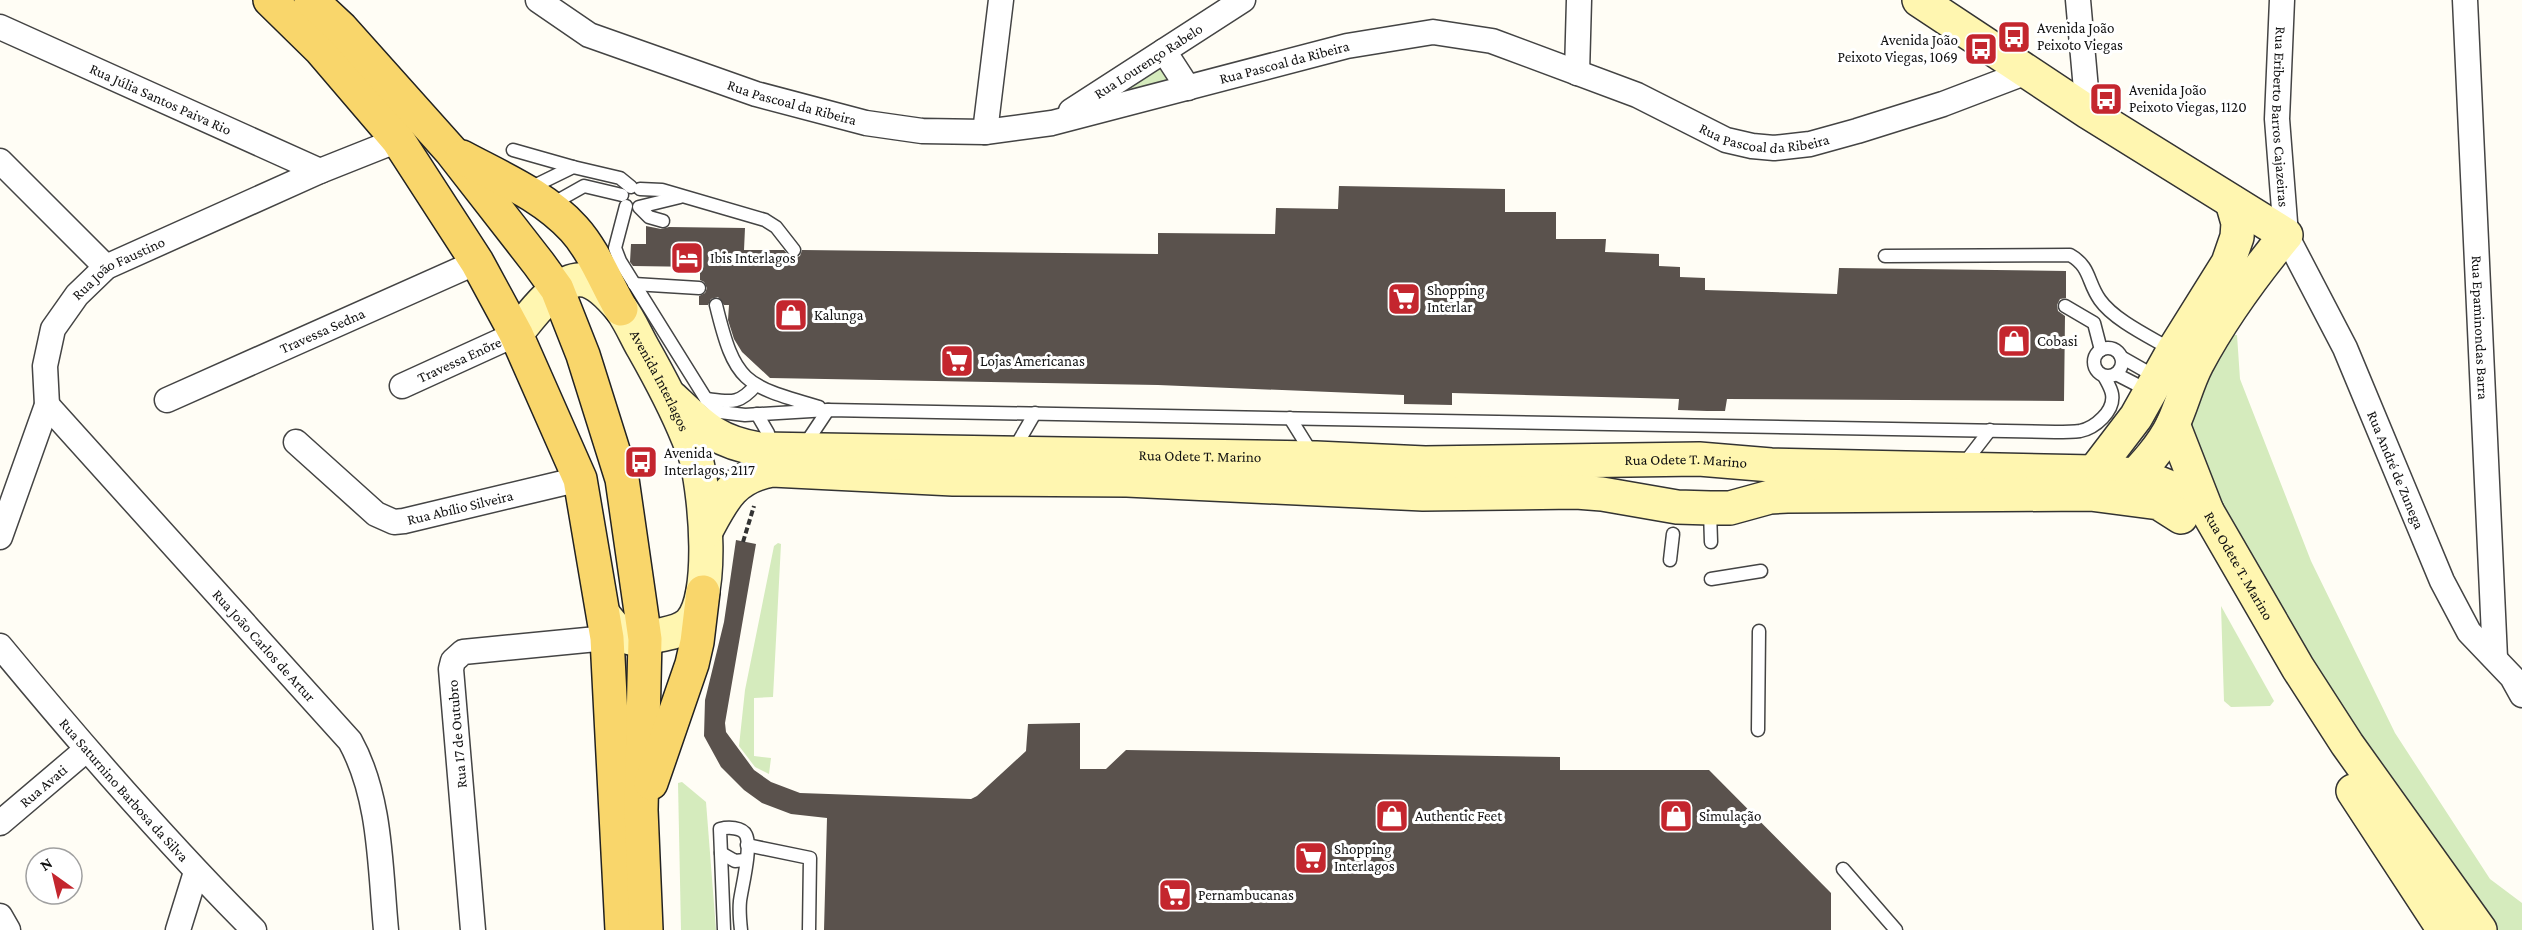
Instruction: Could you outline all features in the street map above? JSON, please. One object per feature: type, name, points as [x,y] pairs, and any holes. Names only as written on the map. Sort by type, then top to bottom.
[{"type":"main road","points":[[270,0],[321,50],[398,140],[477,262],[516,333],[580,479],[605,627],[622,930]]},
{"type":"main road","points":[[310,0],[341,28],[451,151],[557,290],[583,354],[622,479],[645,639],[641,810],[646,930]]},
{"type":"main road","points":[[451,151],[536,199],[575,230],[627,296]]},
{"type":"main road","points":[[641,810],[692,664],[703,592]]},
{"type":"street","name":"Rua Pascoal da Ribeira","points":[[538,0],[589,35],[756,94],[866,123],[922,131],[985,132],[1052,123],[1347,46],[1433,32],[1492,41],[1637,95],[1726,140],[1774,148],[1810,144],[1857,131],[1943,104],[2027,72]]},
{"type":"street","points":[[985,132],[1001,0]]},
{"type":"street","name":"Rua Lourenço Rabelo","points":[[1052,123],[1243,0]]},
{"type":"street","points":[[1577,73],[1579,0]]},
{"type":"street","points":[[1919,0],[2088,112],[2286,235],[2246,284],[2173,386],[2136,417],[2109,485]]},
{"type":"street","points":[[2078,0],[2088,112]]},
{"type":"street","name":"Rua Eriberto Barros Cajazeiras","points":[[2282,0],[2277,119],[2286,235]]},
{"type":"street","name":"Rua Epaminondas Barra","points":[[2465,0],[2495,658]]},
{"type":"street","name":"Rua Júlia Santos Paiva Rio","points":[[0,27],[320,171]]},
{"type":"street","points":[[1164,51],[1188,88]]},
{"type":"street","name":"Rua João Faustino","points":[[0,537],[47,405],[45,366],[53,329],[77,295],[106,267],[320,171],[398,140]]},
{"type":"street","points":[[0,161],[106,267]]},
{"type":"street","points":[[2207,511],[2173,386],[2235,247],[2238,223],[2232,202]]},
{"type":"street","name":"Rua André de Zunega","points":[[2286,235],[2345,348],[2442,581],[2469,632],[2519,683]]},
{"type":"street","name":"Travessa Sedna","points":[[167,400],[477,262]]},
{"type":"street","name":"Avenida Interlagos","points":[[516,333],[557,290],[576,280],[627,296],[672,398],[697,463],[706,531],[703,592],[692,621],[685,627],[645,639]]},
{"type":"street","name":"Travessa Enõre","points":[[402,386],[516,333]]},
{"type":"street","name":"Rua Odete T. Marino","points":[[672,398],[711,434],[741,446],[786,450],[1316,458],[1425,463],[1696,459],[1771,465],[1959,470],[2109,485],[2159,503],[2192,527],[2320,743],[2444,930]]},
{"type":"street","name":"Rua João Carlos de Artur","points":[[47,405],[350,741],[361,759],[371,796],[386,930]]},
{"type":"street","name":"Rua Abílio Silveira","points":[[296,442],[376,514],[394,522],[580,479]]},
{"type":"street","points":[[1675,521],[1672,486],[1676,470],[1696,459],[1716,470],[1719,482],[1710,508]]},
{"type":"street","points":[[1639,461],[1648,471],[1651,484],[1640,502]]},
{"type":"street","name":"Rua Odete T. Marino","points":[[706,531],[731,489],[758,472],[772,470],[953,479],[1127,480],[1423,494],[1576,492],[1602,494],[1640,502],[1675,521],[1710,508],[1730,508],[1770,497],[1787,495],[2109,485],[2169,487],[2207,511],[2298,668],[2347,744],[2480,930]]},
{"type":"street","points":[[605,627],[628,639],[645,639]]},
{"type":"street","name":"Rua 17 de Outubro","points":[[473,930],[451,669],[453,661],[463,652],[605,627]]},
{"type":"street","name":"Rua Saturnino Barbosa da Silva","points":[[0,646],[86,750],[196,872],[254,930]]},
{"type":"street","name":"Rua Avati","points":[[0,823],[86,750]]},
{"type":"street","points":[[178,930],[196,872]]},
{"type":"street","points":[[0,916],[8,930]]},
{"type":"lane","points":[[513,150],[620,178],[635,209],[680,197]]},
{"type":"lane","points":[[536,199],[573,167]]},
{"type":"lane","points":[[536,199],[584,186],[644,196],[639,207]]},
{"type":"lane","points":[[629,194],[662,190],[765,220],[776,227],[794,250]]},
{"type":"lane","points":[[629,194],[615,248],[627,296],[706,399],[720,412],[746,415],[828,410],[1035,413],[2055,432],[2081,431],[2093,426],[2111,407],[2110,375]]},
{"type":"lane","points":[[639,207],[649,217],[663,221]]},
{"type":"lane","points":[[1885,256],[2070,255],[2080,261],[2100,300],[2173,386]]},
{"type":"lane","points":[[627,296],[699,288]]},
{"type":"lane","points":[[716,305],[727,349],[734,363],[750,382],[769,393],[828,410]]},
{"type":"lane","points":[[2066,306],[2094,323],[2102,350]]},
{"type":"lane","points":[[2113,349],[2121,357],[2173,386],[2110,375],[2096,368],[2094,363],[2097,354],[2102,350],[2113,349]]},
{"type":"lane","points":[[2110,375],[2120,369],[2121,357]]},
{"type":"lane","points":[[706,399],[732,402],[740,400],[756,386]]},
{"type":"lane","points":[[757,414],[768,432],[786,450],[828,410]]},
{"type":"lane","points":[[1011,454],[1035,413]]},
{"type":"lane","points":[[1290,418],[1316,458]]},
{"type":"lane","points":[[1959,470],[1990,430]]},
{"type":"lane","points":[[1710,508],[1711,543]]},
{"type":"lane","points":[[1670,560],[1675,521]]},
{"type":"lane","points":[[1711,579],[1761,571]]},
{"type":"lane","points":[[1758,730],[1759,631]]},
{"type":"lane","points":[[724,930],[720,829],[732,828],[745,833],[747,846],[740,904],[741,930]]},
{"type":"lane","points":[[747,846],[810,858],[809,930]]},
{"type":"lane","points":[[721,852],[735,861],[745,860]]},
{"type":"lane","points":[[1843,869],[1896,930]]},
{"type":"green space","points":[[1167,59],[1181,83],[1101,104]]},
{"type":"green space","points":[[2230,335],[2237,335],[2240,379],[2311,561],[2395,733],[2490,879],[2522,903],[2522,930],[2491,930],[2295,640],[2195,456],[2187,407]]},
{"type":"green space","points":[[781,544],[773,697],[754,698],[754,756],[771,758],[769,774],[755,767],[739,746],[745,690],[774,546]]},
{"type":"green space","points":[[2221,606],[2274,701],[2270,706],[2231,707],[2224,701]]},
{"type":"green space","points":[[682,782],[706,802],[716,930],[681,930],[678,783]]},
{"type":"building","name":"Shopping Interlar","points":[[1339,186],[1505,189],[1505,212],[1556,212],[1556,239],[1606,239],[1605,252],[1659,254],[1659,266],[1680,267],[1680,277],[1705,278],[1705,290],[1837,294],[1839,268],[2066,271],[2066,298],[2060,299],[2057,305],[2058,311],[2065,316],[2064,401],[1727,399],[1725,411],[1707,411],[1678,410],[1679,399],[1452,393],[1452,405],[1404,404],[1404,395],[1158,385],[770,378],[742,352],[734,339],[728,320],[729,305],[724,305],[718,297],[711,299],[708,305],[699,305],[699,296],[705,293],[707,288],[700,280],[700,267],[633,266],[630,262],[631,244],[646,244],[646,226],[661,229],[669,227],[745,228],[744,250],[784,250],[790,257],[795,258],[800,256],[802,250],[1158,254],[1158,233],[1275,234],[1276,208],[1338,209]]},
{"type":"building","name":"Shopping Interlagos","points":[[736,540],[756,544],[725,723],[726,732],[754,770],[771,782],[800,793],[971,799],[1026,751],[1028,724],[1080,723],[1080,769],[1106,769],[1126,750],[1560,757],[1560,770],[1709,770],[1831,893],[1831,930],[824,930],[827,818],[791,814],[762,803],[744,790],[721,767],[704,736],[705,700],[724,622]]},
{"type":"place","name":"Avenida João Peixoto Viegas","points":[[2014,37]]},
{"type":"place","name":"Avenida João Peixoto Viegas, 1069","points":[[1981,49]]},
{"type":"place","name":"Avenida João Peixoto Viegas, 1120","points":[[2106,99]]},
{"type":"place","name":"Ibis Interlagos","points":[[687,258]]},
{"type":"place","name":"Shopping Interlar","points":[[1404,299]]},
{"type":"place","name":"Kalunga","points":[[791,315]]},
{"type":"place","name":"Cobasi","points":[[2014,341]]},
{"type":"place","name":"Lojas Americanas","points":[[957,361]]},
{"type":"place","name":"Avenida Interlagos, 2117","points":[[641,462]]},
{"type":"place","name":"Authentic Feet","points":[[1392,816]]},
{"type":"place","name":"Simulação","points":[[1676,816]]},
{"type":"place","name":"Shopping Interlagos","points":[[1311,858]]},
{"type":"place","name":"Pernambucanas","points":[[1175,895]]}]
